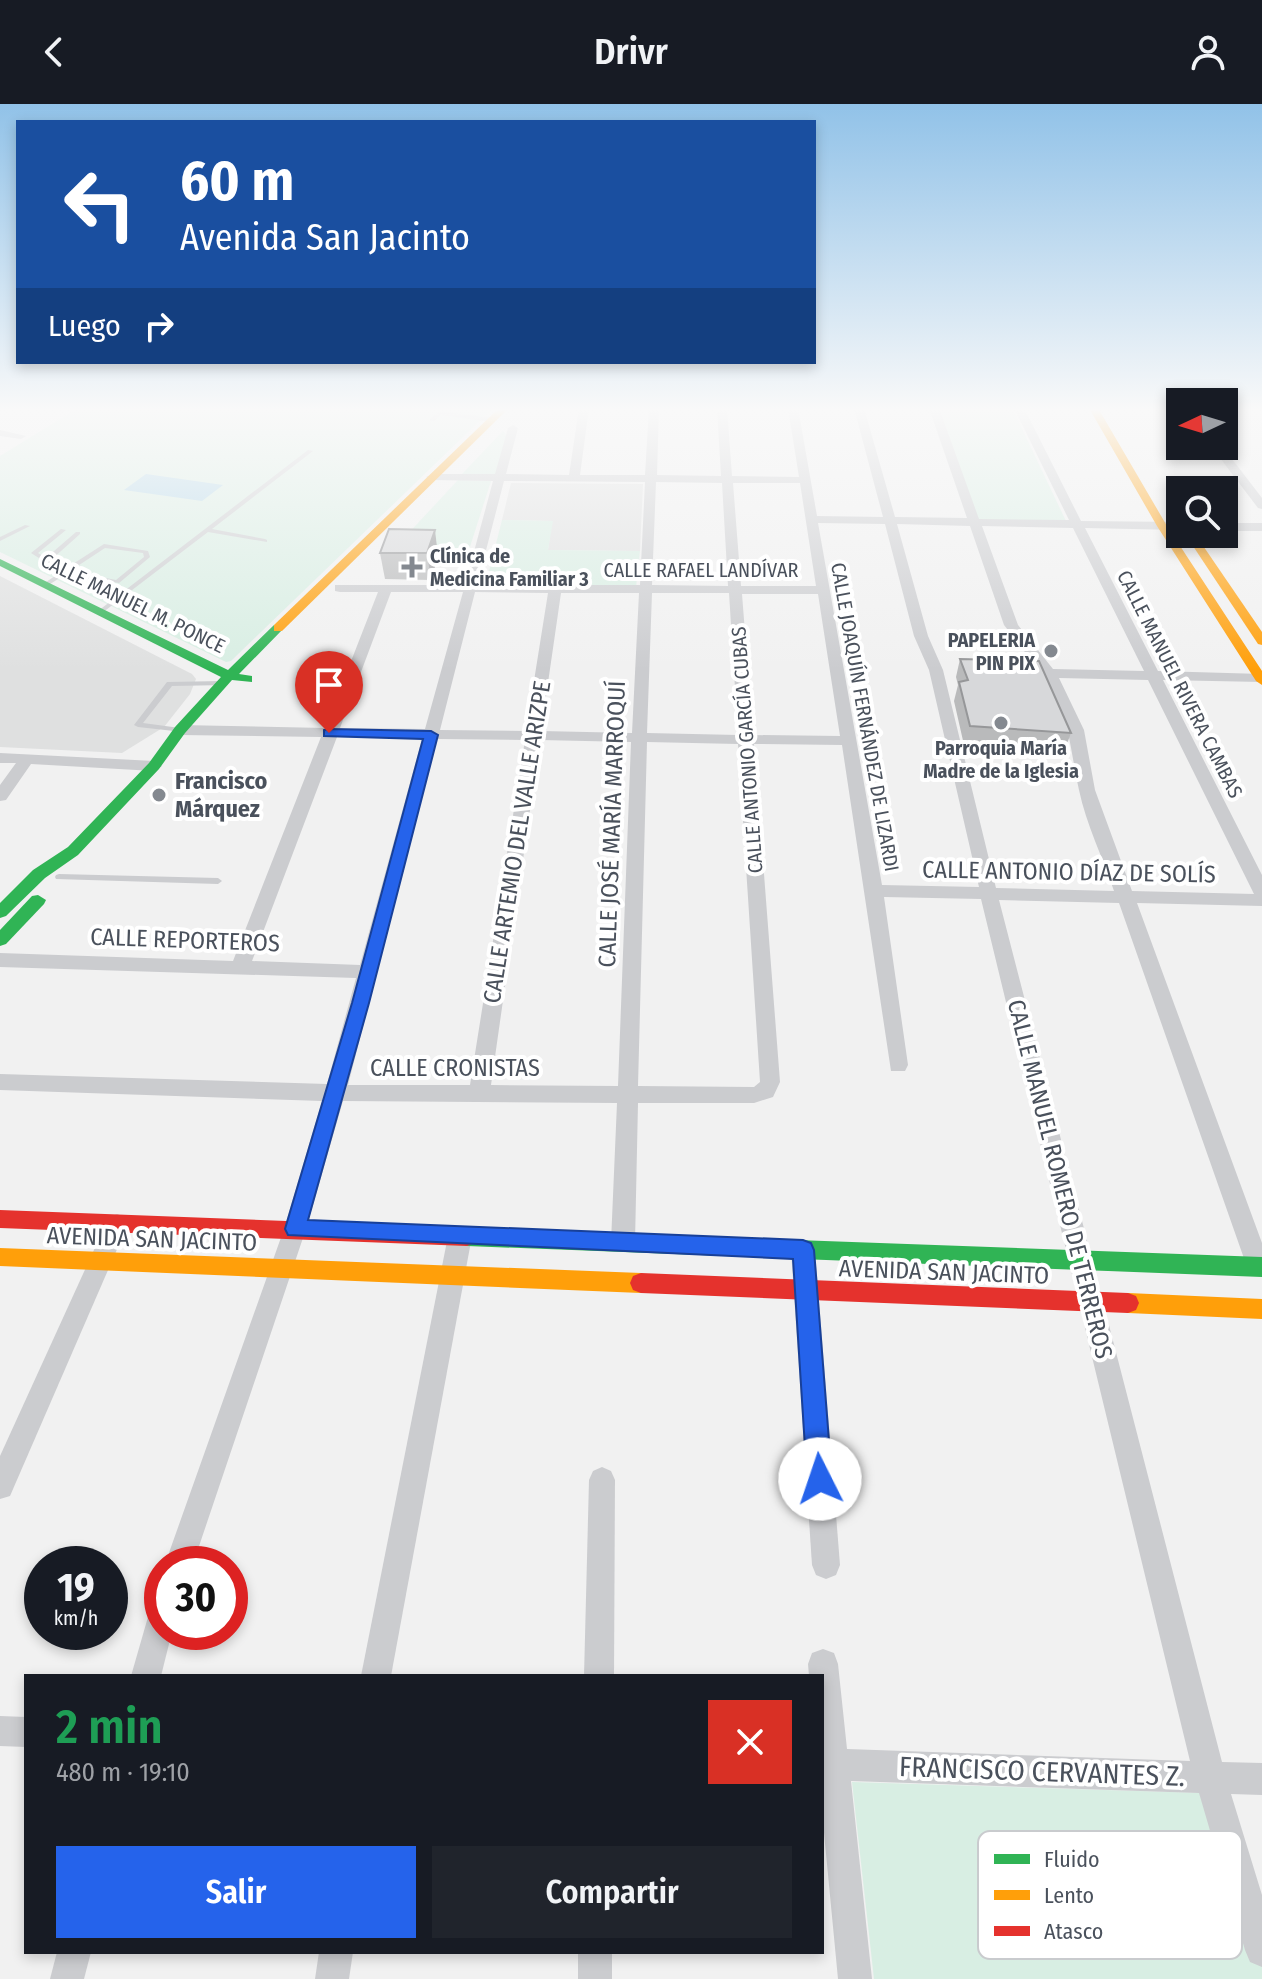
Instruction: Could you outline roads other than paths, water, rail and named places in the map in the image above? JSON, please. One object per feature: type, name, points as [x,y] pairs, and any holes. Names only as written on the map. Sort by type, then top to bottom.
[{"type":"street","points":[[0,912],[39,874],[73,851],[233,679],[422,496]]},
{"type":"street","points":[[233,679],[340,588],[424,496]]},
{"type":"street","points":[[185,1546],[295,1229],[369,972],[495,496]]},
{"type":"street","name":"CALLE JOSÉ MARÍA MARROQUÍ","points":[[623,1242],[639,738],[651,496]]},
{"type":"street","name":"CALLE ANTONIO GARCÍA CUBAS","points":[[730,496],[770,1082],[766,1091]]},
{"type":"street","name":"CALLE JOAQUÍN FERNÁNDEZ DE LIZARDI","points":[[807,496],[874,891],[898,1065]]},
{"type":"street","name":"CALLE MANUEL ROMERO DE TERREROS","points":[[882,496],[921,636],[943,670],[989,894],[1210,1777],[1226,1831]]},
{"type":"street","points":[[964,496],[1011,625],[1049,673],[1079,733],[1084,751],[1087,790],[1260,1267]]},
{"type":"street","name":"CALLE MANUEL RIVERA CAMBAS","points":[[1063,496],[1262,892]]},
{"type":"street","points":[[1151,496],[1166,518]]},
{"type":"street","points":[[811,519],[1166,526]]},
{"type":"street","points":[[1238,527],[1262,527]]},
{"type":"street","points":[[1184,548],[1261,679]]},
{"type":"street","points":[[1199,548],[1262,641]]},
{"type":"street","name":"CALLE MANUEL M. PONCE","points":[[0,562],[233,679]]},
{"type":"street","name":"CALLE RAFAEL LANDÍVAR","points":[[340,588],[823,590]]},
{"type":"street","points":[[240,968],[386,589]]},
{"type":"street","name":"CALLE ARTEMIO DEL VALLE ARIZPE","points":[[479,1094],[555,591]]},
{"type":"street","points":[[1021,672],[1261,679]]},
{"type":"street","points":[[181,734],[329,733],[849,741]]},
{"type":"street","points":[[0,758],[154,766]]},
{"type":"street","points":[[0,796],[27,759]]},
{"type":"street","points":[[0,940],[59,877],[73,851]]},
{"type":"street","name":"CALLE ANTONIO DÍAZ DE SOLÍS","points":[[874,891],[1262,900]]},
{"type":"street","name":"CALLE REPORTEROS","points":[[0,960],[369,972]]},
{"type":"street","name":"CALLE CRONISTAS","points":[[0,1082],[335,1093],[754,1095],[766,1091]]},
{"type":"street","name":"AVENIDA SAN JACINTO","points":[[0,1219],[1260,1267]]},
{"type":"street","points":[[0,1486],[117,1224]]},
{"type":"street","points":[[376,1674],[460,1236]]},
{"type":"street","points":[[803,1250],[826,1565]]},
{"type":"street","name":"AVENIDA SAN JACINTO","points":[[0,1257],[1262,1309]]},
{"type":"street","points":[[599,1674],[602,1480]]},
{"type":"street","points":[[147,1674],[153,1650]]},
{"type":"street","points":[[823,1664],[824,1674]]},
{"type":"street","points":[[824,1684],[828,1764],[855,1979]]},
{"type":"street","points":[[0,1731],[24,1732]]},
{"type":"street","name":"FRANCISCO CERVANTES Z.","points":[[828,1764],[1262,1779]]},
{"type":"street","name":"CALLE MANUEL ROMERO DE TERREROS","points":[[1242,1883],[1262,1950]]},
{"type":"street","points":[[67,1979],[73,1954]]},
{"type":"street","points":[[332,1979],[336,1954]]},
{"type":"street","points":[[595,1954],[595,1979]]},
{"type":"lane","points":[[100,612],[252,496]]},
{"type":"lane","points":[[0,539],[27,526]]},
{"type":"lane","points":[[45,585],[66,572],[104,546],[147,554],[117,582],[66,572],[34,551],[63,530]]},
{"type":"lane","points":[[207,530],[265,541]]},
{"type":"lane","points":[[46,561],[78,533]]},
{"type":"lane","points":[[181,734],[138,725],[170,684],[233,679]]},
{"type":"lane","points":[[59,877],[218,881]]},
{"type":"water","points":[[163,496],[209,496],[202,501]]},
{"type":"place","name":"Clínica de Medicina Familiar 3","points":[[412,567]]},
{"type":"place","name":"PAPELERIA PIN PIX","points":[[1051,651]]},
{"type":"place","name":"Parroquia María Madre de la Iglesia","points":[[1001,723]]},
{"type":"place","name":"Francisco Márquez","points":[[159,795]]}]
